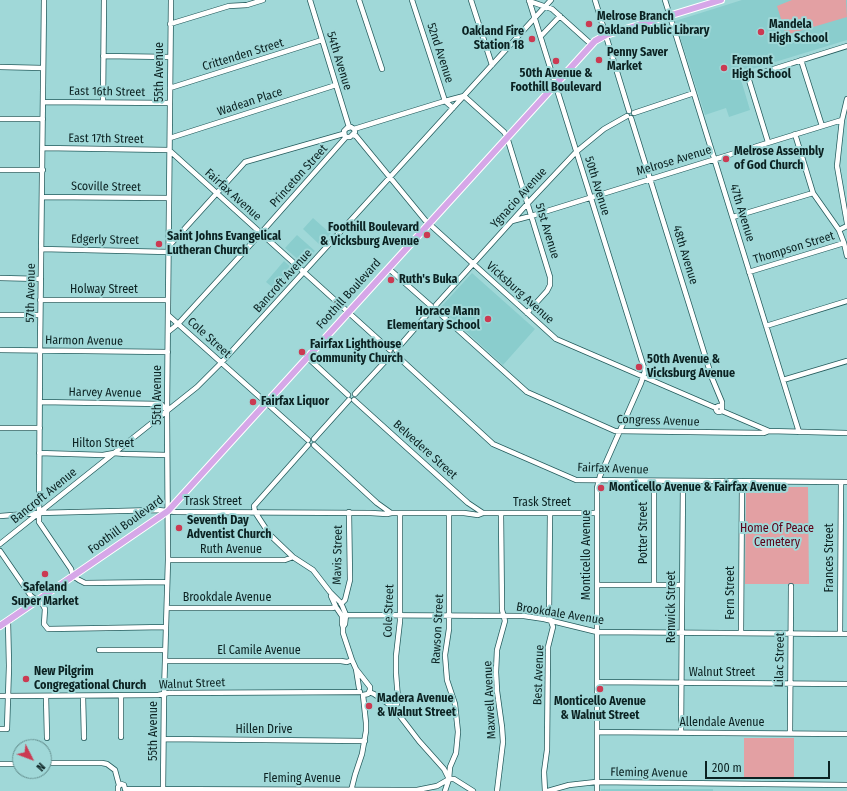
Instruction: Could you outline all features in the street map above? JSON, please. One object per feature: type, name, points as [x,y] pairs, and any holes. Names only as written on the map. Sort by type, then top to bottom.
[{"type":"main road","name":"Foothill Boulevard","points":[[0,626],[168,511],[598,38],[721,0]]},
{"type":"street","name":"57th Avenue","points":[[44,0],[39,522],[71,570],[73,576]]},
{"type":"street","points":[[102,102],[104,0]]},
{"type":"street","name":"55th Avenue","points":[[163,790],[168,560],[167,411],[170,138],[169,57],[171,0]]},
{"type":"street","points":[[170,24],[229,6],[247,5],[263,0]]},
{"type":"street","name":"54th Avenue","points":[[310,0],[336,85],[352,128]]},
{"type":"street","points":[[360,0],[382,69]]},
{"type":"street","name":"52nd Avenue","points":[[412,0],[445,101],[453,108]]},
{"type":"street","points":[[472,0],[492,66]]},
{"type":"street","name":"50th Avenue","points":[[529,0],[552,9],[592,45]]},
{"type":"street","name":"50th Avenue","points":[[529,0],[645,371],[644,377]]},
{"type":"street","name":"Bancroft Avenue","points":[[0,544],[197,387],[221,363],[551,0]]},
{"type":"street","name":"48th Avenue","points":[[595,0],[629,115],[651,179],[722,405],[719,409]]},
{"type":"street","name":"47th Avenue","points":[[665,0],[799,432]]},
{"type":"street","points":[[541,36],[560,16]]},
{"type":"street","name":"Crittenden Street","points":[[170,88],[322,40]]},
{"type":"street","points":[[768,142],[748,77],[847,46]]},
{"type":"street","points":[[103,56],[169,57]]},
{"type":"street","points":[[801,60],[822,126]]},
{"type":"street","points":[[0,67],[44,68]]},
{"type":"street","name":"Wadean Place","points":[[170,138],[336,85]]},
{"type":"street","points":[[629,115],[633,118],[634,113],[694,93]]},
{"type":"street","points":[[169,246],[245,162],[345,135],[353,135],[355,132],[352,128],[464,96]]},
{"type":"street","name":"51st Avenue","points":[[464,96],[504,132],[507,137],[550,277],[550,285],[547,291],[527,313]]},
{"type":"street","points":[[847,99],[842,120],[837,166],[847,223]]},
{"type":"street","name":"East 16th Street","points":[[43,102],[170,103]]},
{"type":"street","name":"Ygnacio Avenue","points":[[351,398],[352,393],[355,394],[576,152],[604,129],[629,115]]},
{"type":"street","points":[[0,119],[43,119]]},
{"type":"street","name":"Melrose Avenue","points":[[512,221],[842,120]]},
{"type":"street","name":"Princeton Street","points":[[168,332],[178,324],[260,233],[345,135],[345,130],[352,128]]},
{"type":"street","points":[[795,134],[813,193],[839,230],[844,242],[847,256]]},
{"type":"street","name":"Vicksburg Avenue","points":[[353,135],[356,136],[429,223],[556,339],[769,431]]},
{"type":"street","name":"East 17th Street","points":[[43,148],[169,150]]},
{"type":"street","name":"Fairfax Avenue","points":[[169,150],[493,444],[576,480],[847,482]]},
{"type":"street","points":[[0,170],[43,170]]},
{"type":"street","points":[[733,217],[813,193]]},
{"type":"street","name":"Scoville Street","points":[[42,197],[169,198]]},
{"type":"street","points":[[839,230],[847,226]]},
{"type":"street","name":"Thompson Street","points":[[749,272],[844,242]]},
{"type":"street","name":"Edgerly Street","points":[[42,249],[169,252]]},
{"type":"street","name":"Congress Avenue","points":[[388,268],[527,392],[615,431],[764,433],[769,431],[847,433]]},
{"type":"street","points":[[0,278],[41,279]]},
{"type":"street","name":"Holway Street","points":[[40,300],[168,300]]},
{"type":"street","points":[[766,326],[847,301]]},
{"type":"street","points":[[0,315],[40,315]]},
{"type":"street","name":"Cole Street","points":[[168,315],[380,506]]},
{"type":"street","name":"Harmon Avenue","points":[[0,350],[168,352]]},
{"type":"street","name":"Belvedere Street","points":[[307,357],[470,504],[484,513]]},
{"type":"street","points":[[783,380],[847,361]]},
{"type":"street","name":"Monticello Avenue","points":[[596,791],[597,488],[599,480],[644,377]]},
{"type":"street","points":[[351,398],[314,439],[315,443],[310,443],[254,506],[255,512],[270,535],[293,557],[313,570],[330,592],[344,616],[342,624],[345,640],[356,669],[370,687],[369,692]]},
{"type":"street","name":"Harvey Avenue","points":[[40,402],[161,404],[167,411]]},
{"type":"street","points":[[747,432],[748,423]]},
{"type":"street","points":[[0,428],[40,428]]},
{"type":"street","name":"Hilton Street","points":[[39,453],[167,455]]},
{"type":"street","name":"Potter Street","points":[[654,481],[654,585]]},
{"type":"street","name":"Renwick Street","points":[[681,732],[683,481]]},
{"type":"street","name":"Fern Street","points":[[741,633],[742,482]]},
{"type":"street","name":"Frances Street","points":[[840,634],[841,482]]},
{"type":"street","points":[[467,513],[470,504]]},
{"type":"street","points":[[378,513],[380,506],[391,513]]},
{"type":"street","name":"Trask Street","points":[[0,516],[39,513],[168,511],[349,512],[387,514],[597,513]]},
{"type":"street","name":"Mavis Street","points":[[338,605],[345,597],[349,588],[350,580],[349,512]]},
{"type":"street","name":"Cole Street","points":[[393,708],[397,704],[398,699],[396,656],[400,630],[400,513]]},
{"type":"street","name":"Rawson Street","points":[[445,791],[449,779],[450,768],[457,748],[458,732],[455,704],[450,690],[445,655],[450,629],[449,513]]},
{"type":"street","name":"Best Avenue","points":[[547,791],[544,772],[546,750],[548,647],[553,627],[549,615],[550,513]]},
{"type":"street","name":"Maxwell Avenue","points":[[497,791],[503,742],[496,672],[498,650],[505,621],[502,610],[502,514]]},
{"type":"street","points":[[0,551],[31,596],[45,609],[44,624],[48,629],[166,627]]},
{"type":"street","name":"Ruth Avenue","points":[[168,560],[285,560],[293,557]]},
{"type":"street","points":[[73,576],[85,583],[167,582]]},
{"type":"street","points":[[597,585],[682,585]]},
{"type":"street","name":"Lilac Street","points":[[790,733],[791,586]]},
{"type":"street","name":"Brookdale Avenue","points":[[167,608],[332,608],[338,605]]},
{"type":"street","name":"Brookdale Avenue","points":[[344,616],[524,616],[597,632],[847,634]]},
{"type":"street","points":[[0,730],[7,729],[8,621]]},
{"type":"street","points":[[99,650],[165,650]]},
{"type":"street","name":"El Camile Avenue","points":[[165,660],[349,662],[352,660]]},
{"type":"street","points":[[352,790],[365,741],[366,724],[356,669]]},
{"type":"street","name":"Walnut Street","points":[[597,682],[847,684]]},
{"type":"street","points":[[360,692],[363,684],[367,684]]},
{"type":"street","points":[[360,692],[368,694],[369,692],[393,708],[418,741],[444,769],[449,779],[454,779],[473,791]]},
{"type":"street","name":"Walnut Street","points":[[0,696],[360,692]]},
{"type":"street","points":[[121,695],[121,737]]},
{"type":"street","points":[[46,696],[47,738]]},
{"type":"street","points":[[83,696],[84,738]]},
{"type":"street","name":"Allendale Avenue","points":[[597,732],[847,734]]},
{"type":"street","name":"Hillen Drive","points":[[164,740],[365,741]]},
{"type":"street","points":[[0,764],[12,764]]},
{"type":"street","points":[[52,764],[107,764],[115,770],[119,785],[117,788],[118,791]]},
{"type":"street","name":"Fleming Avenue","points":[[125,790],[398,791],[417,790],[438,786],[449,779]]},
{"type":"street","name":"Fleming Avenue","points":[[547,791],[569,785],[596,782],[847,785]]},
{"type":"street","points":[[119,785],[123,785],[125,790]]},
{"type":"shaded area","name":"Fremont High School","points":[[742,0],[847,0],[847,40],[739,73],[750,110],[729,117],[726,108],[705,115],[675,21]]},
{"type":"shaded area","points":[[313,218],[331,234],[320,245],[303,229]]},
{"type":"shaded area","points":[[297,235],[315,251],[303,264],[285,248]]},
{"type":"shaded area","points":[[284,261],[296,272],[278,292],[266,282]]},
{"type":"shaded area","name":"Horace Mann Elementary School","points":[[472,273],[535,329],[503,365],[440,308]]},
{"type":"shaded area","points":[[601,789],[713,789],[713,791],[601,791]]},
{"type":"green space","points":[[792,0],[846,0],[847,17],[786,35],[777,6]]},
{"type":"green space","name":"Home Of Peace Cemetery","points":[[746,487],[808,487],[809,584],[745,584]]},
{"type":"green space","points":[[744,738],[794,738],[794,779],[744,779]]},
{"type":"place","name":"Melrose Branch Oakland Public Library","points":[[589,24]]},
{"type":"place","name":"Mandela High School","points":[[761,32]]},
{"type":"place","name":"Oakland Fire Station 18","points":[[532,39]]},
{"type":"place","name":"Penny Saver Market","points":[[599,60]]},
{"type":"place","name":"50th Avenue & Foothill Boulevard","points":[[556,61]]},
{"type":"place","name":"Fremont High School","points":[[724,68]]},
{"type":"place","name":"Melrose Assembly of God Church","points":[[726,159]]},
{"type":"place","name":"Foothill Boulevard & Vicksburg Avenue","points":[[427,235]]},
{"type":"place","name":"Saint Johns Evangelical Lutheran Church","points":[[159,244]]},
{"type":"place","name":"Ruth's Buka","points":[[391,280]]},
{"type":"place","name":"Horace Mann Elementary School","points":[[488,319]]},
{"type":"place","name":"Fairfax Lighthouse Community Church","points":[[302,352]]},
{"type":"place","name":"50th Avenue & Vicksburg Avenue","points":[[639,367]]},
{"type":"place","name":"Fairfax Liquor","points":[[253,402]]},
{"type":"place","name":"Monticello Avenue & Fairfax Avenue","points":[[601,488]]},
{"type":"place","name":"Seventh Day Adventist Church","points":[[179,528]]},
{"type":"place","name":"Safeland Super Market","points":[[45,574]]},
{"type":"place","name":"New Pilgrim Congregational Church","points":[[26,679]]},
{"type":"place","name":"Monticello Avenue & Walnut Street","points":[[600,689]]},
{"type":"place","name":"Madera Avenue & Walnut Street","points":[[369,706]]}]
